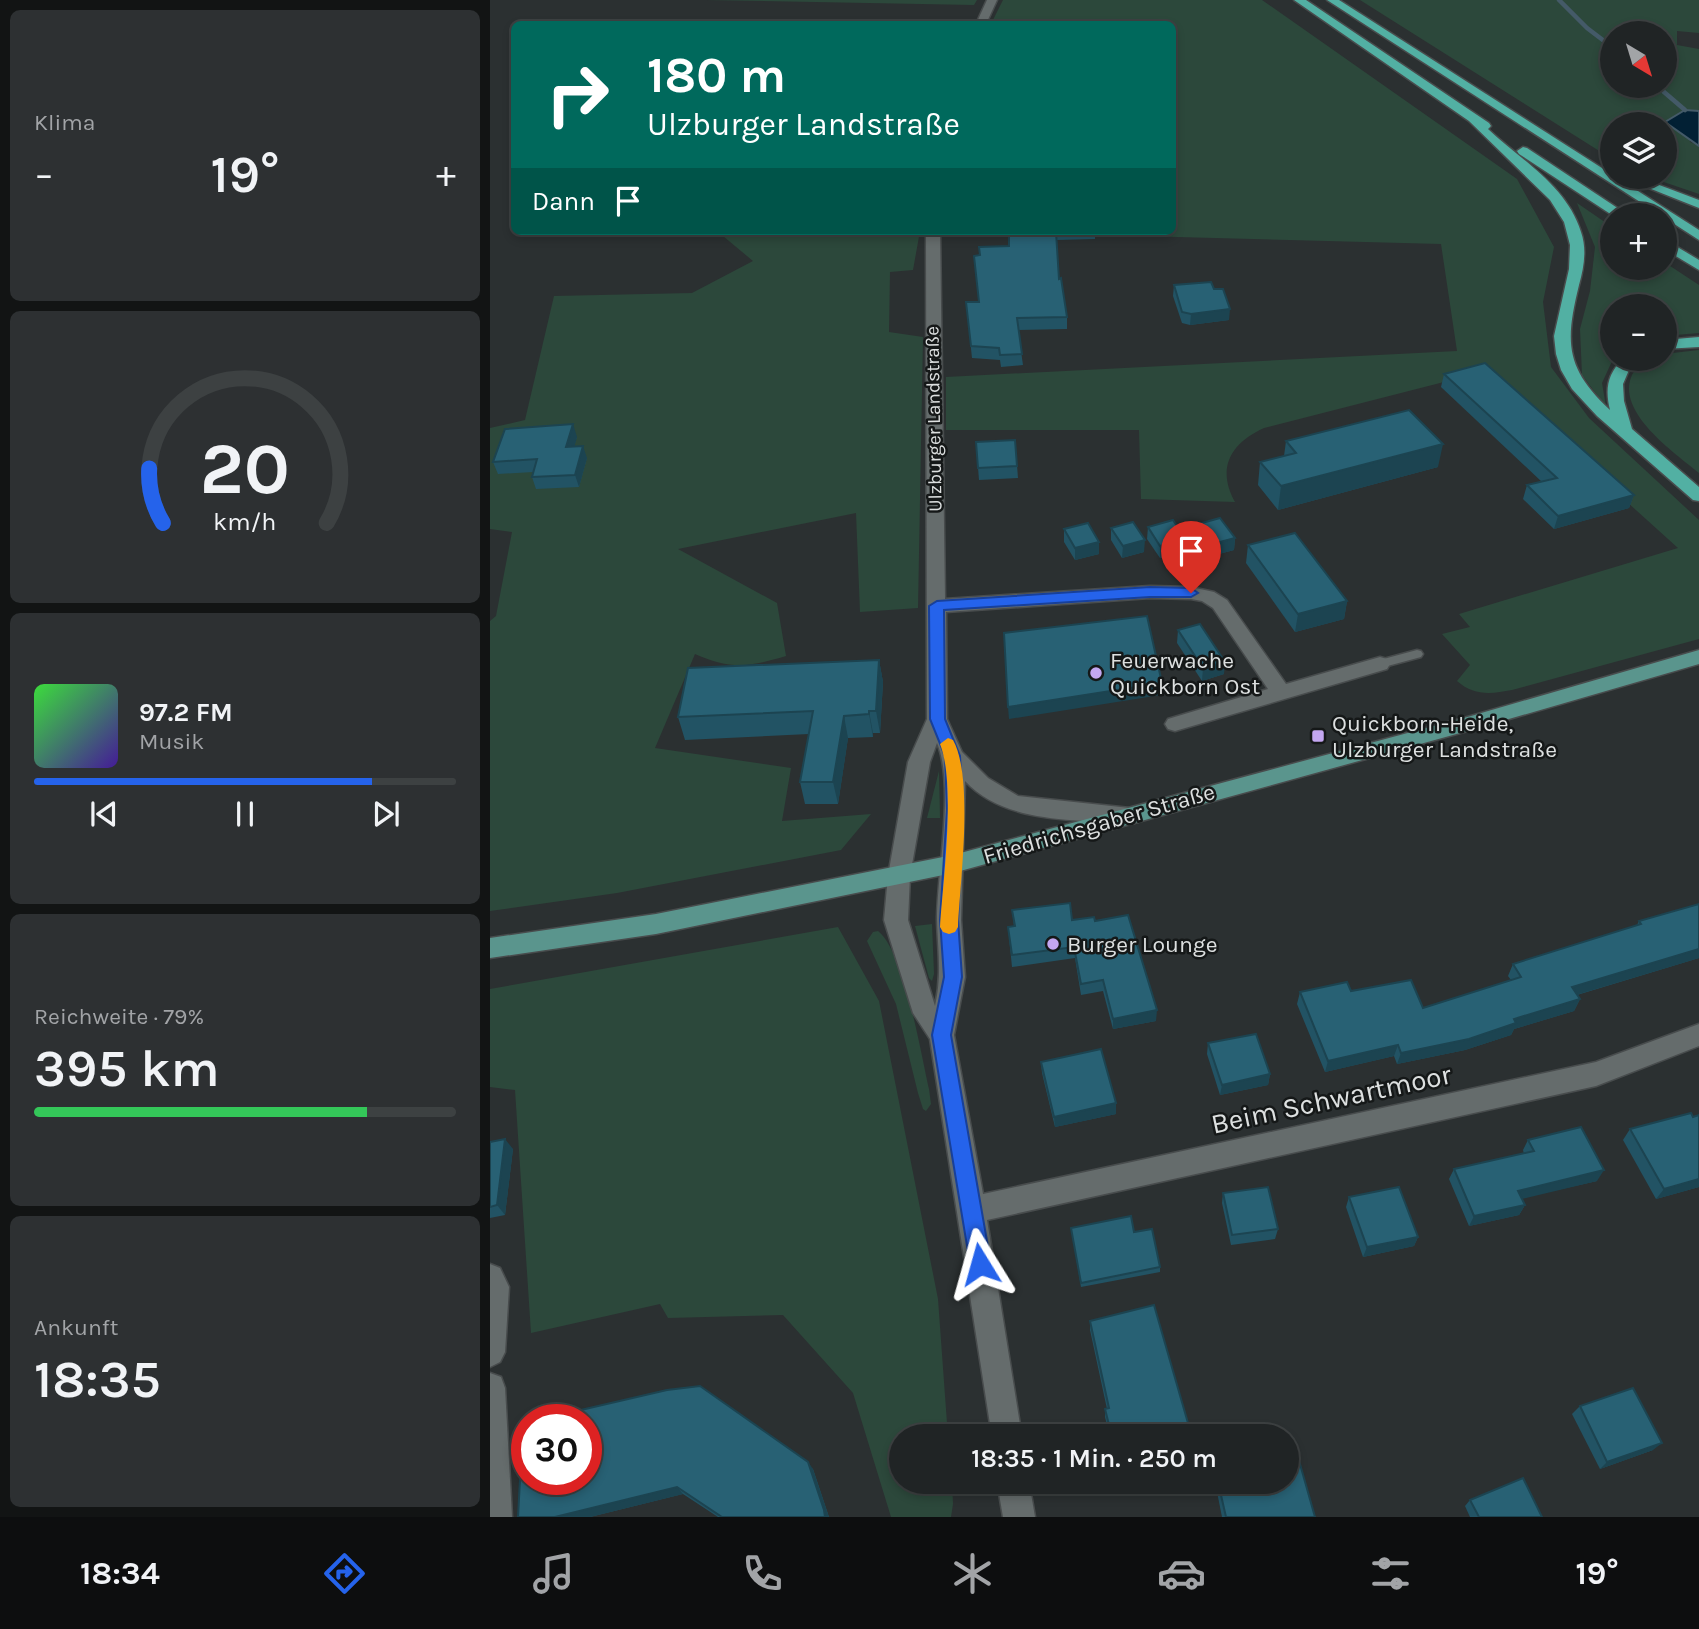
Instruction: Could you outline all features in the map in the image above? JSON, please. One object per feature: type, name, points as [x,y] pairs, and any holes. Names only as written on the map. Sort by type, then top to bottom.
[{"type":"highway","points":[[1298,0],[1603,203]]},
{"type":"highway","points":[[1332,0],[1699,236]]},
{"type":"highway","points":[[1474,119],[1483,132],[1538,178],[1557,200],[1572,224],[1578,262],[1563,317],[1560,342],[1567,368],[1602,414],[1699,496]]},
{"type":"highway","points":[[1530,129],[1600,163]]},
{"type":"highway","points":[[1659,189],[1699,204]]},
{"type":"highway","points":[[1677,252],[1699,266]]},
{"type":"highway","points":[[1677,344],[1699,342]]},
{"type":"highway","points":[[1620,371],[1614,378],[1612,392],[1624,431]]},
{"type":"main road","name":"Friedrichsgaber Straße","points":[[490,948],[656,924],[953,864],[1699,657]]},
{"type":"street","points":[[982,21],[992,0]]},
{"type":"street","name":"Ulzburger Landstraße","points":[[933,235],[937,719],[919,762],[899,876],[896,920],[925,1013],[942,1035]]},
{"type":"street","points":[[937,606],[1150,592],[1207,596],[1220,604],[1282,694]]},
{"type":"street","points":[[1175,724],[1380,664]]},
{"type":"street","name":"Ulzburger Landstraße","points":[[937,719],[953,756],[980,784],[1014,804],[1130,816]]},
{"type":"street","name":"Ulzburger Landstraße","points":[[953,756],[955,810],[949,927],[953,977],[942,1035],[1005,1424]]},
{"type":"street","name":"Beim Schwartmoor","points":[[972,1210],[1596,1074],[1699,1035]]},
{"type":"street","points":[[490,1278],[495,1287],[490,1352]]},
{"type":"street","points":[[490,1388],[496,1517]]},
{"type":"street","points":[[1015,1494],[1019,1517]]},
{"type":"lane","points":[[1380,664],[1418,654]]},
{"type":"green space","points":[[706,0],[977,0],[974,5]]},
{"type":"green space","points":[[1003,0],[1262,0],[1517,179],[1554,247],[1543,302],[1551,367],[1589,418],[1699,520],[1699,639],[1512,690],[1490,693],[1476,691],[1457,681],[1470,665],[1442,634],[1470,627],[1459,614],[1678,548],[1483,372],[1264,428],[1252,434],[1235,449],[1227,468],[1229,490],[1235,502],[1141,499],[1139,430],[946,430],[946,377],[1457,351],[1441,244],[1101,235],[1176,235],[1176,21],[992,21]]},
{"type":"green space","points":[[1360,0],[1699,0],[1699,33],[1677,31],[1677,21],[1600,21],[1600,98],[1677,98],[1677,45],[1699,49],[1699,111],[1685,110],[1690,142],[1699,146],[1699,194],[1677,187],[1677,112],[1600,112],[1600,151]]},
{"type":"green space","points":[[1577,203],[1600,219],[1600,280],[1677,280],[1677,271],[1699,285],[1699,333],[1677,335],[1677,294],[1600,294],[1600,371],[1608,371],[1602,383],[1606,407],[1582,375],[1580,329],[1590,291],[1595,247]]},
{"type":"green space","points":[[722,235],[919,235],[913,270],[890,272],[889,332],[923,337],[918,608],[860,612],[856,513],[678,549],[777,603],[786,656],[761,663],[730,665],[695,654],[655,748],[791,768],[782,821],[871,814],[841,850],[617,893],[490,911],[490,621],[496,616],[512,532],[490,529],[490,428],[525,420],[554,296],[692,293],[753,261]]},
{"type":"green space","points":[[1699,350],[1699,473],[1663,443],[1639,417],[1629,389],[1635,371],[1677,371],[1677,353]]},
{"type":"green space","points":[[939,771],[940,818],[927,818]]},
{"type":"green space","points":[[932,924],[934,974],[932,981],[915,926]]},
{"type":"green space","points":[[838,927],[879,1001],[938,1299],[947,1424],[889,1424],[889,1494],[953,1494],[951,1517],[891,1517],[853,1393],[783,1315],[668,1318],[660,1304],[531,1333],[515,1090],[490,1087],[490,989]]},
{"type":"green space","points":[[878,931],[896,959],[910,1004],[929,1089],[931,1104],[926,1111],[918,1093],[896,1004],[867,941],[873,932]]},
{"type":"water","points":[[1685,110],[1699,111],[1699,146],[1677,130],[1677,115]]},
{"type":"building","points":[[1009,235],[1056,235],[1059,279],[1061,278],[1067,317],[1017,318],[1022,354],[1000,355],[999,348],[971,346],[966,302],[979,302],[974,256],[980,255],[979,247],[1009,246]]},
{"type":"building","points":[[1211,282],[1214,289],[1223,289],[1230,309],[1191,314],[1182,312],[1174,285]]},
{"type":"building","points":[[1485,363],[1634,495],[1558,516],[1527,485],[1557,478],[1444,374]]},
{"type":"building","points":[[1409,410],[1443,444],[1281,486],[1260,462],[1296,453],[1286,441]]},
{"type":"building","points":[[573,424],[566,447],[583,446],[575,475],[532,477],[537,459],[493,462],[505,429]]},
{"type":"building","points":[[1015,440],[1017,466],[978,468],[976,442]]},
{"type":"building","points":[[1220,518],[1235,538],[1205,546],[1191,526]]},
{"type":"building","points":[[1173,520],[1186,540],[1160,546],[1148,527]]},
{"type":"building","points":[[1133,522],[1145,540],[1123,546],[1111,528]]},
{"type":"building","points":[[1088,523],[1099,542],[1075,548],[1064,529]]},
{"type":"building","points":[[1295,533],[1347,601],[1298,614],[1248,545]]},
{"type":"building","points":[[1147,616],[1162,683],[1008,707],[1004,633]]},
{"type":"building","points":[[1200,624],[1225,662],[1203,668],[1178,630]]},
{"type":"building","points":[[879,660],[876,711],[844,716],[833,782],[800,782],[813,711],[678,717],[688,668]]},
{"type":"building","points":[[1070,903],[1072,920],[1094,917],[1095,921],[1128,915],[1157,1010],[1113,1019],[1103,980],[1081,984],[1074,947],[1012,955],[1008,927],[1015,926],[1012,910]]},
{"type":"building","points":[[1699,904],[1699,949],[1572,987],[1580,999],[1514,1019],[1516,1023],[1469,1039],[1401,1053],[1398,1045],[1328,1061],[1300,992],[1347,982],[1351,991],[1411,980],[1423,1008],[1521,977],[1513,964],[1641,924],[1639,921]]},
{"type":"building","points":[[1256,1034],[1270,1074],[1222,1085],[1208,1043]]},
{"type":"building","points":[[1101,1049],[1116,1103],[1054,1117],[1041,1062]]},
{"type":"building","points":[[1691,1113],[1693,1117],[1699,1115],[1699,1179],[1664,1189],[1630,1129]]},
{"type":"building","points":[[1581,1127],[1604,1170],[1518,1191],[1525,1205],[1474,1216],[1454,1169],[1534,1151],[1528,1140]]},
{"type":"building","points":[[505,1139],[497,1205],[490,1207],[490,1142]]},
{"type":"building","points":[[1268,1187],[1278,1229],[1232,1235],[1223,1193]]},
{"type":"building","points":[[1399,1187],[1418,1237],[1367,1247],[1349,1197]]},
{"type":"building","points":[[1131,1216],[1134,1232],[1152,1229],[1160,1267],[1081,1283],[1071,1228]]},
{"type":"building","points":[[1154,1305],[1188,1424],[1109,1424],[1105,1409],[1109,1408],[1090,1321]]},
{"type":"building","points":[[700,1386],[808,1462],[825,1517],[722,1517],[677,1487],[555,1517],[518,1517],[519,1495],[602,1495],[602,1405],[667,1390]]},
{"type":"building","points":[[1633,1388],[1662,1443],[1607,1462],[1580,1406]]},
{"type":"building","points":[[1299,1461],[1315,1517],[1226,1517],[1221,1494],[1299,1494]]},
{"type":"building","points":[[1523,1478],[1542,1517],[1479,1517],[1470,1500]]},
{"type":"waterway","points":[[1559,0],[1600,38]]},
{"type":"waterway","points":[[1671,98],[1685,110]]},
{"type":"slow traffic","points":[[948,744],[953,756],[955,810],[949,927]]},
{"type":"place","name":"Feuerwache Quickborn Ost","points":[[1096,673]]},
{"type":"place","name":"Quickborn-Heide, Ulzburger Landstraße","points":[[1318,736]]},
{"type":"place","name":"Burger Lounge","points":[[1053,944]]},
{"type":"route","points":[[980,1264],[942,1035],[953,977],[949,920],[955,810],[953,756],[937,719],[937,606],[1150,592],[1191,593]]}]
